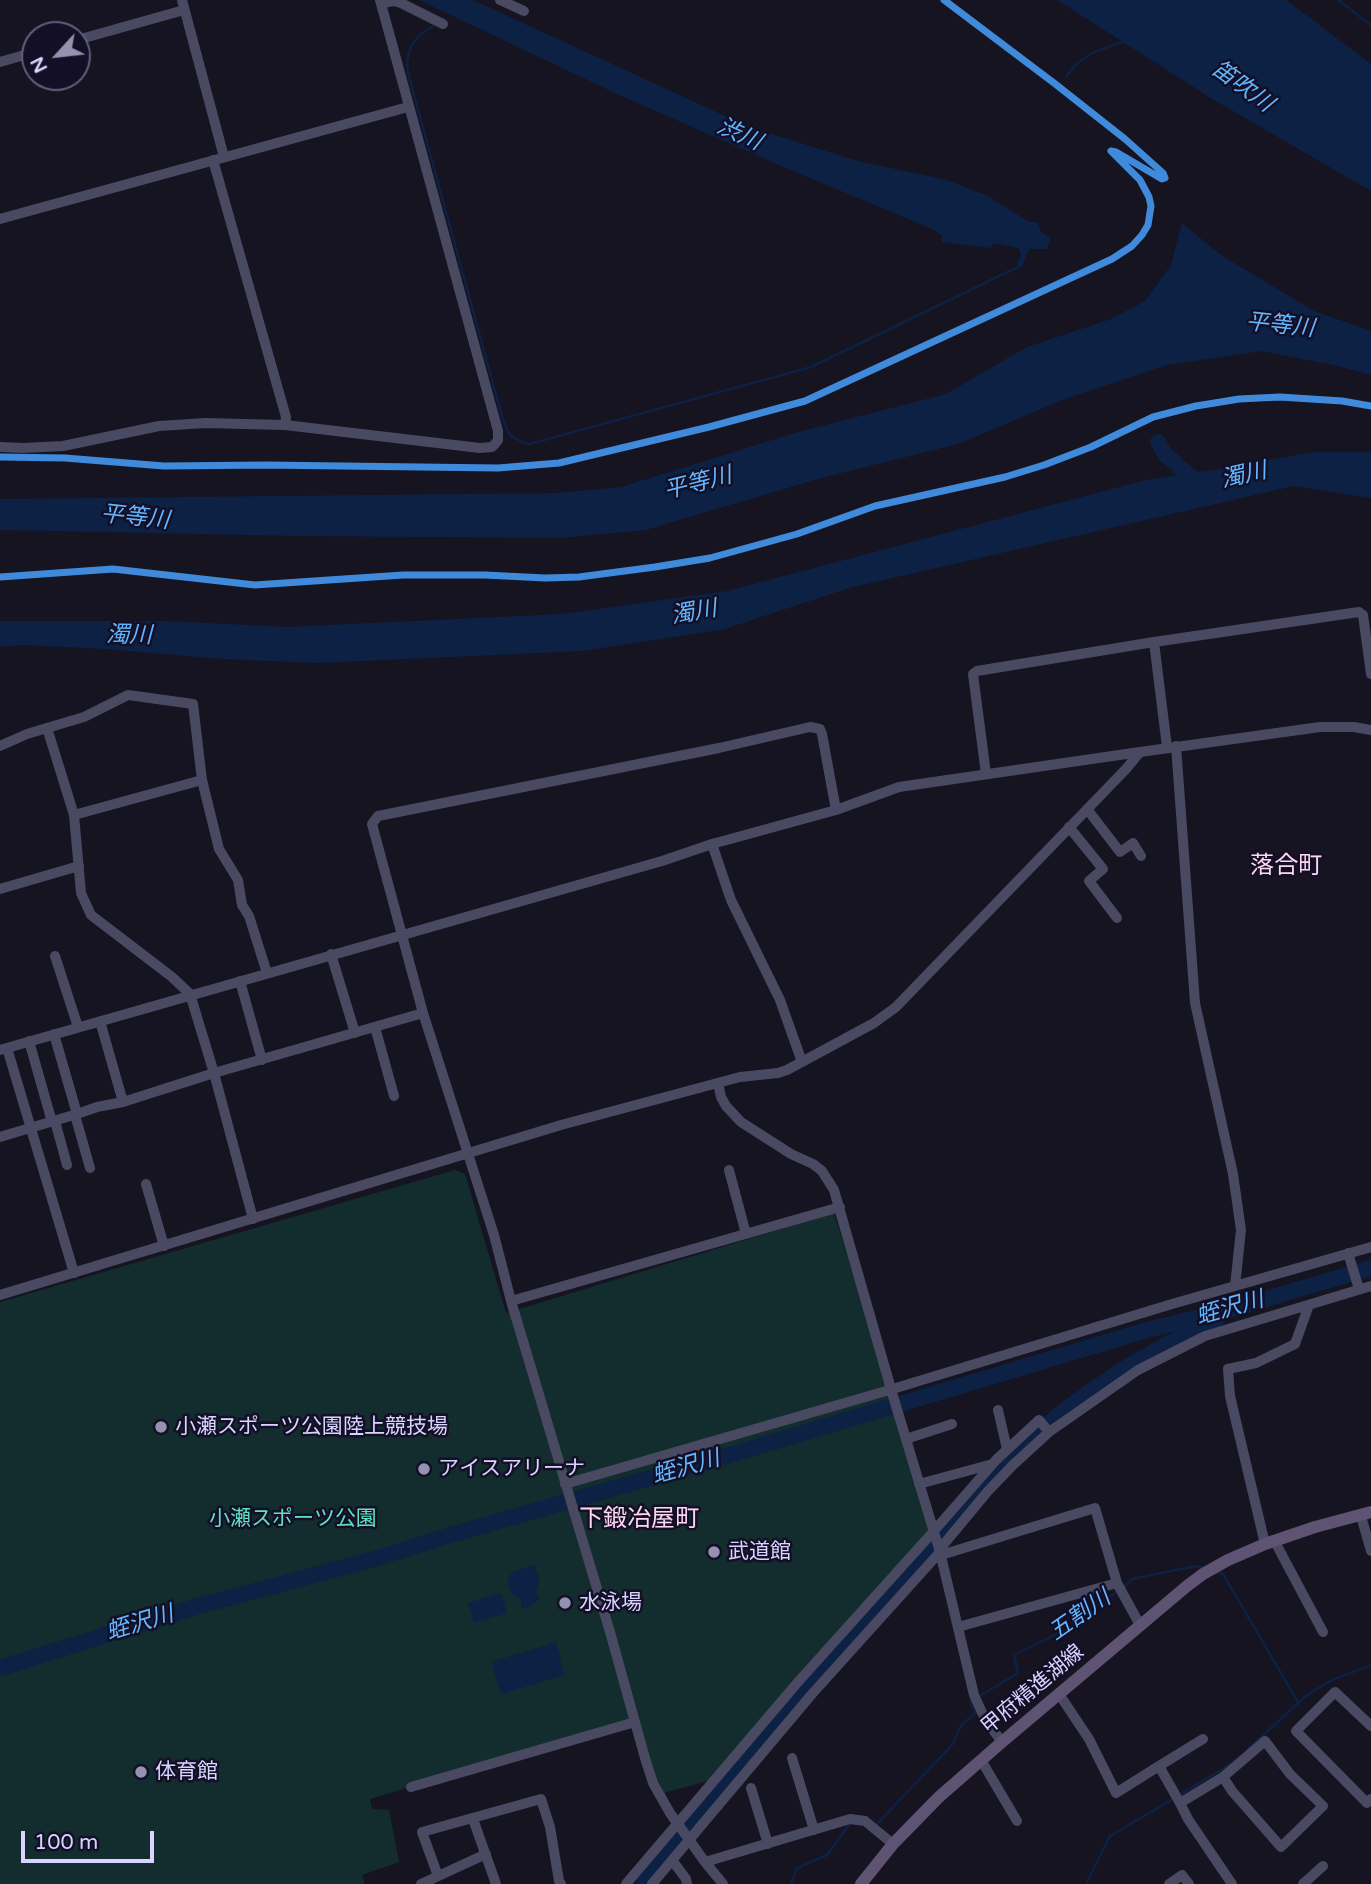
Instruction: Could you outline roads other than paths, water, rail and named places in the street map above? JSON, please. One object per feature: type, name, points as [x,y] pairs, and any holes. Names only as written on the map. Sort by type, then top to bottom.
[{"type":"main road","name":"甲府精進湖線","points":[[861,1884],[892,1844],[939,1797],[1203,1574],[1269,1542],[1366,1514]]},
{"type":"street","points":[[500,0],[524,11]]},
{"type":"street","points":[[0,447],[63,446],[159,426],[205,423],[285,425],[480,448],[492,447],[498,440],[498,431],[380,2],[397,1],[438,21]]},
{"type":"street","points":[[91,35],[183,5],[219,159],[286,417],[285,425]]},
{"type":"street","points":[[0,62],[21,56]]},
{"type":"street","points":[[0,219],[408,107]]},
{"type":"street","points":[[986,774],[973,674],[977,671],[1359,612],[1363,615],[1371,674]]},
{"type":"street","points":[[1154,642],[1172,746],[1195,1003],[1233,1174],[1241,1230],[1235,1286]]},
{"type":"street","points":[[0,746],[27,734],[84,717],[128,695],[193,704],[202,780],[219,849],[238,880],[242,905],[249,916],[267,973]]},
{"type":"street","points":[[723,1884],[688,1839],[653,1783],[494,1235],[423,1013],[372,824],[378,816],[719,748],[810,727],[820,729],[822,734],[836,810]]},
{"type":"street","points":[[74,1273],[31,1128],[3,1049],[662,861],[712,844],[836,810],[899,787],[1320,727],[1371,730]]},
{"type":"street","points":[[47,728],[74,815],[81,893],[91,915],[190,994],[253,1219]]},
{"type":"street","points":[[0,1295],[561,1125],[740,1077],[778,1073],[802,1062],[874,1023],[896,1007],[1140,752]]},
{"type":"street","points":[[74,815],[202,780]]},
{"type":"street","points":[[1087,809],[1120,852],[1133,843],[1141,856]]},
{"type":"street","points":[[1069,827],[1104,869],[1090,881],[1117,918]]},
{"type":"street","points":[[712,844],[731,900],[780,1000],[802,1062]]},
{"type":"street","points":[[0,889],[79,866]]},
{"type":"street","points":[[331,954],[355,1033]]},
{"type":"street","points":[[55,956],[78,1027]]},
{"type":"street","points":[[240,981],[262,1060]]},
{"type":"street","points":[[0,1137],[423,1013]]},
{"type":"street","points":[[100,1021],[123,1102]]},
{"type":"street","points":[[374,1027],[394,1096]]},
{"type":"street","points":[[54,1034],[90,1168]]},
{"type":"street","points":[[29,1041],[67,1166]]},
{"type":"street","points":[[718,1083],[726,1106],[741,1122],[791,1154],[813,1164],[822,1171],[834,1190],[939,1552],[976,1700],[985,1719],[1002,1742]]},
{"type":"street","points":[[729,1170],[746,1234]]},
{"type":"street","points":[[146,1184],[164,1246]]},
{"type":"street","points":[[511,1301],[840,1207]]},
{"type":"street","points":[[566,1488],[892,1393],[1235,1286],[1349,1257],[1371,1247]]},
{"type":"street","points":[[1349,1257],[1358,1287]]},
{"type":"street","points":[[652,1884],[812,1694],[939,1552],[988,1491],[1049,1432],[1107,1390],[1182,1346],[1205,1336],[1309,1305],[1358,1287],[1371,1286]]},
{"type":"street","points":[[1309,1305],[1295,1344],[1256,1363],[1228,1369],[1230,1396],[1269,1542],[1323,1632]]},
{"type":"street","points":[[998,1410],[1007,1448]]},
{"type":"street","points":[[626,1884],[679,1826],[798,1682],[992,1464],[1039,1420],[1049,1432]]},
{"type":"street","points":[[906,1439],[952,1424]]},
{"type":"street","points":[[919,1484],[992,1464]]},
{"type":"street","points":[[939,1552],[1095,1508],[1117,1584],[1140,1625]]},
{"type":"street","points":[[1366,1514],[1371,1551]]},
{"type":"street","points":[[958,1628],[1117,1584]]},
{"type":"street","points":[[798,1682],[812,1694]]},
{"type":"street","points":[[1369,1720],[1335,1692],[1296,1731],[1367,1803],[1371,1799]]},
{"type":"street","points":[[1059,1694],[1089,1739],[1116,1793],[1203,1738]]},
{"type":"street","points":[[411,1787],[635,1722]]},
{"type":"street","points":[[1180,1803],[1223,1777],[1265,1741],[1290,1774],[1323,1806],[1281,1847],[1223,1777]]},
{"type":"street","points":[[792,1758],[814,1830]]},
{"type":"street","points":[[981,1760],[1017,1821]]},
{"type":"street","points":[[1159,1766],[1188,1819],[1232,1884]]},
{"type":"street","points":[[751,1788],[768,1844]]},
{"type":"street","points":[[438,1876],[422,1832],[541,1799],[550,1827],[561,1884]]},
{"type":"street","points":[[473,1819],[496,1884]]},
{"type":"street","points":[[705,1862],[850,1819],[864,1821],[892,1844]]},
{"type":"street","points":[[421,1884],[486,1854]]},
{"type":"street","points":[[672,1860],[687,1884]]},
{"type":"street","points":[[1303,1884],[1323,1866]]},
{"type":"street","points":[[1169,1884],[1182,1875],[1189,1884]]},
{"type":"water","points":[[419,0],[473,0],[749,127],[858,161],[947,180],[988,196],[1029,222],[1037,222],[1041,232],[1051,238],[1047,249],[1029,249],[1022,268],[1017,264],[1021,254],[1019,248],[994,243],[990,248],[942,242],[942,235],[930,228],[617,94]]},
{"type":"water","name":"笛吹川","points":[[1057,0],[1286,0],[1371,64],[1371,191],[1214,100]]},
{"type":"water","name":"平等川","points":[[1182,223],[1221,255],[1314,311],[1371,331],[1371,375],[1262,351],[1167,365],[1065,399],[958,444],[821,478],[646,530],[560,538],[0,530],[0,499],[557,493],[621,487],[798,432],[946,394],[1027,347],[1111,319],[1145,301],[1171,265]]},
{"type":"water","name":"濁川","points":[[1313,452],[1371,452],[1371,498],[1294,486],[849,588],[725,629],[583,651],[318,663],[222,659],[105,649],[23,645],[0,647],[0,621],[168,621],[288,627],[562,614],[727,591],[1146,480]]},
{"type":"water","points":[[534,1565],[540,1580],[536,1593],[540,1599],[526,1609],[522,1608],[521,1599],[511,1593],[508,1580],[512,1572]]},
{"type":"water","points":[[501,1593],[507,1613],[474,1623],[468,1603]]},
{"type":"water","points":[[556,1642],[565,1675],[501,1694],[491,1662]]},
{"type":"waterway","points":[[1338,0],[1371,25]]},
{"type":"waterway","points":[[434,25],[411,46],[408,73],[503,420],[510,435],[520,441],[529,444],[537,442],[811,367],[1021,264]]},
{"type":"waterway","points":[[1067,76],[1075,65],[1092,53],[1125,41]]},
{"type":"waterway","name":"渋川","points":[[1158,442],[1165,454],[1203,488]]},
{"type":"waterway","name":"蛭沢川","points":[[0,1668],[195,1607],[378,1558],[1147,1330],[1225,1311],[1371,1268]]},
{"type":"waterway","points":[[644,1877],[938,1536],[1037,1433],[1117,1373],[1216,1320]]},
{"type":"waterway","name":"五割川","points":[[1124,1587],[1132,1579],[1196,1566],[1204,1568]]},
{"type":"waterway","name":"五割川","points":[[1217,1572],[1223,1574],[1298,1702]]},
{"type":"waterway","name":"五割川","points":[[978,1697],[1018,1673],[1014,1655],[1073,1626],[1082,1613],[1119,1591]]},
{"type":"waterway","name":"五割川","points":[[1248,1749],[1307,1695],[1332,1680],[1371,1665]]},
{"type":"waterway","name":"五割川","points":[[875,1826],[952,1745],[961,1726],[975,1713],[970,1702],[973,1700]]},
{"type":"waterway","name":"五割川","points":[[1178,1796],[1241,1756]]},
{"type":"waterway","name":"五割川","points":[[1086,1884],[1110,1836],[1173,1799]]},
{"type":"waterway","name":"五割川","points":[[791,1884],[797,1868],[827,1855],[851,1822]]},
{"type":"waterway","name":"五割川","points":[[638,1884],[644,1877],[646,1884]]},
{"type":"place","name":"小瀬スポーツ公園陸上競技場","points":[[161,1427]]},
{"type":"place","name":"アイスアリーナ","points":[[424,1469]]},
{"type":"place","name":"武道館","points":[[714,1552]]},
{"type":"place","name":"水泳場","points":[[565,1603]]},
{"type":"place","name":"体育館","points":[[141,1772]]},
{"type":"district","name":"落合町","points":[[1286,867]]},
{"type":"district","name":"下鍛冶屋町","points":[[639,1520]]},
{"type":"park label","name":"小瀬スポーツ公園","points":[[293,1519]]}]
